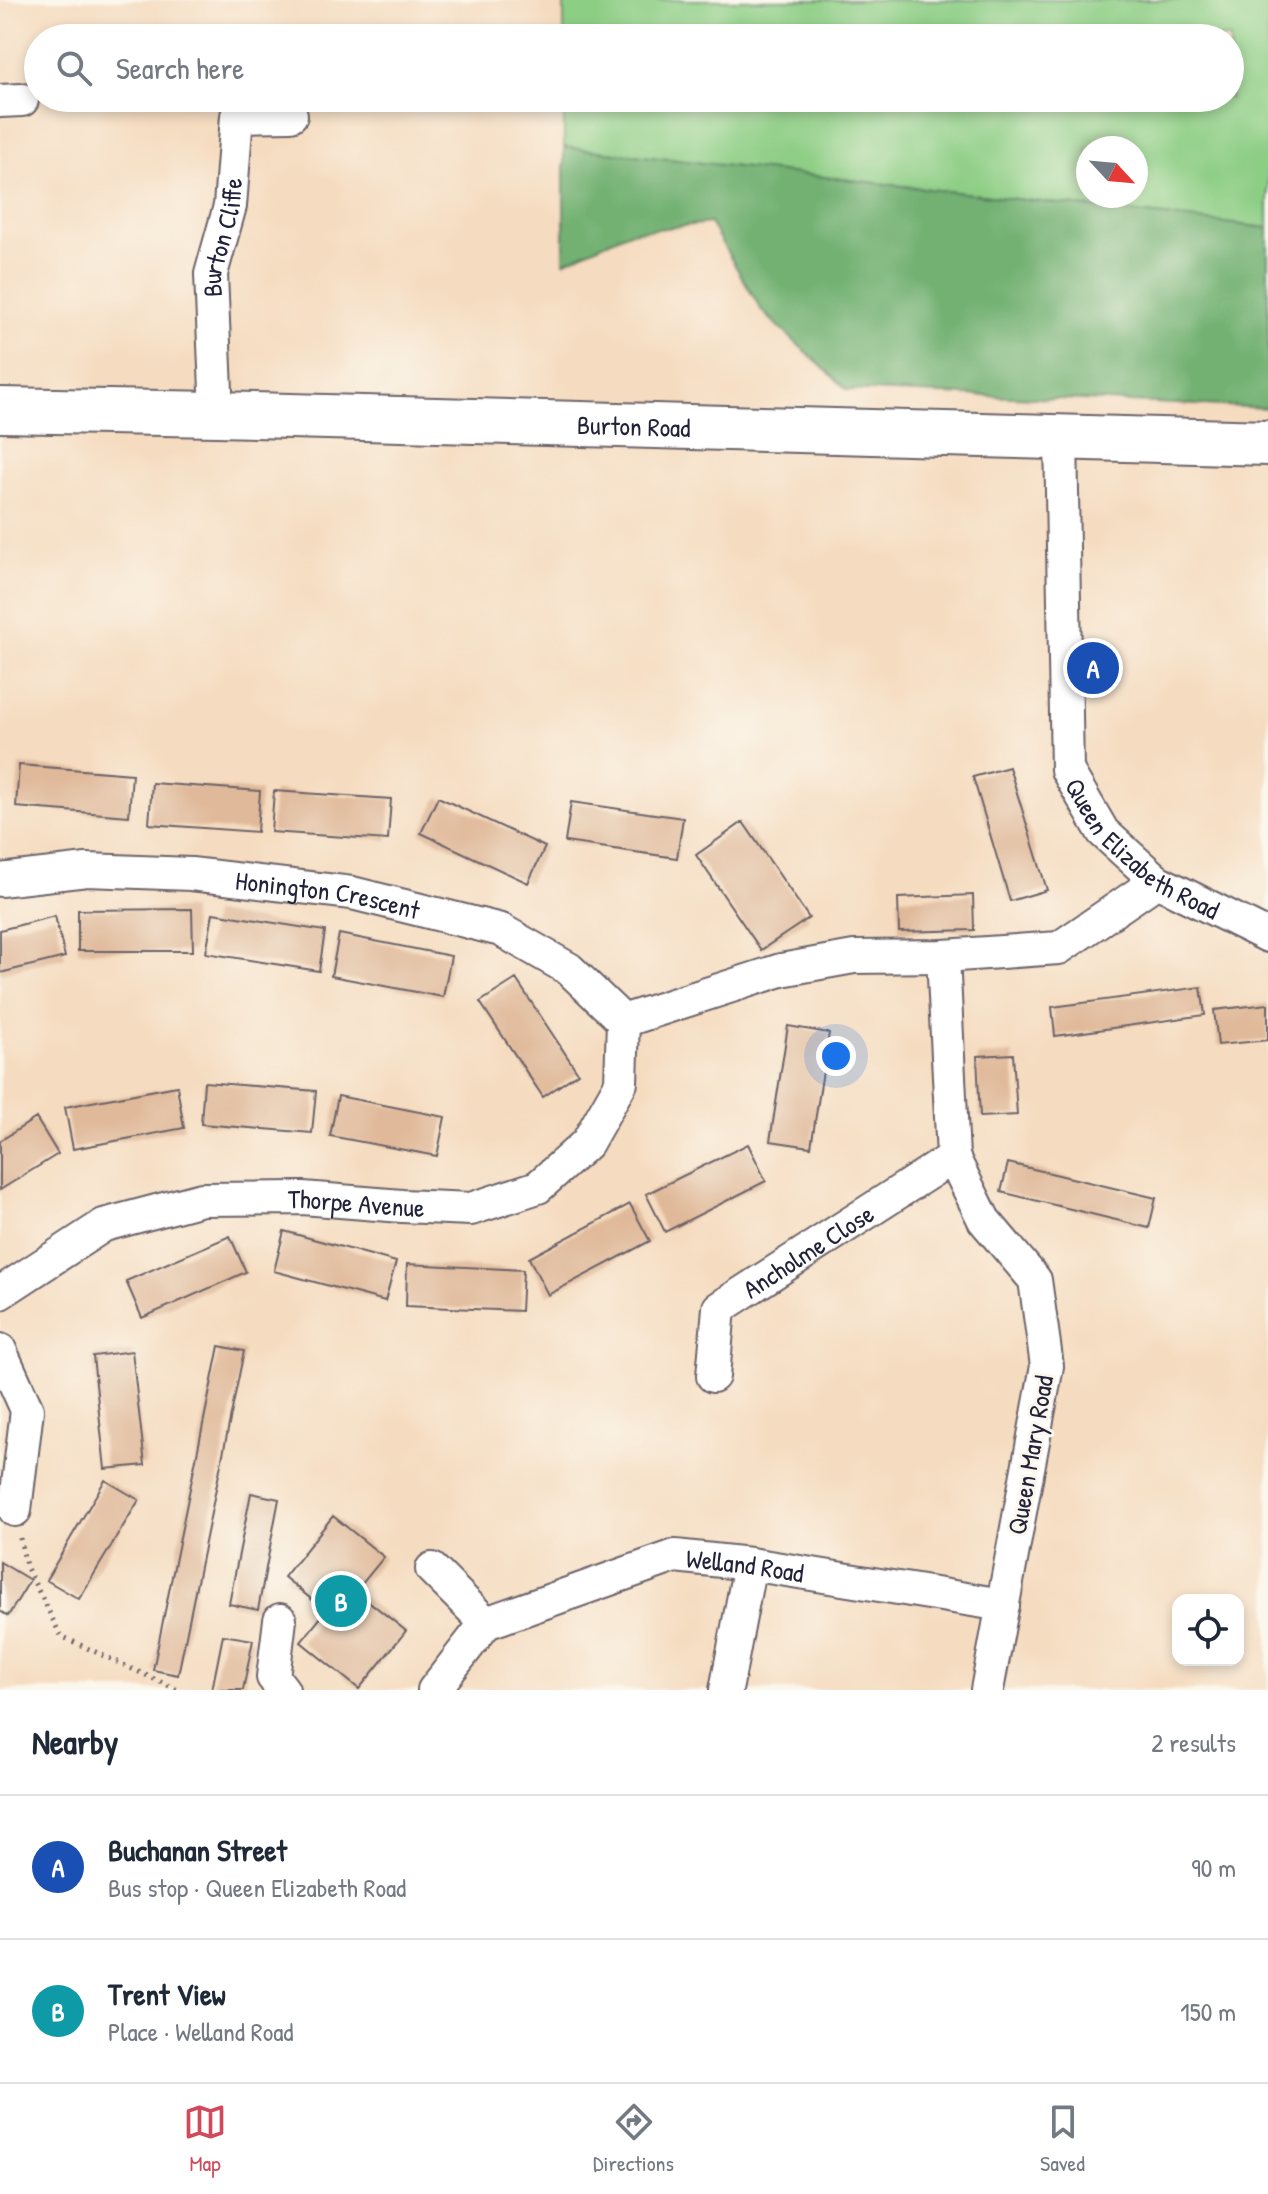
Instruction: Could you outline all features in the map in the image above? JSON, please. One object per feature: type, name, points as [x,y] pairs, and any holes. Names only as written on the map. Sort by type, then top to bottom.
[{"type":"main road","name":"Burton Road","points":[[0,410],[1268,443]]},
{"type":"street","name":"Burton Cliffe","points":[[217,414],[211,274],[230,206],[237,116],[291,115]]},
{"type":"street","name":"Queen Elizabeth Road","points":[[1061,436],[1067,770],[1103,832],[1157,881],[1268,936]]},
{"type":"street","name":"Honington Crescent","points":[[0,880],[87,870],[191,874],[352,893],[501,930],[569,969],[623,1021]]},
{"type":"street","points":[[623,1021],[781,970],[854,957],[943,956],[1059,948],[1157,881]]},
{"type":"street","name":"Queen Mary Road","points":[[943,956],[953,1157],[984,1220],[1035,1280],[1047,1366],[987,1690]]},
{"type":"street","name":"Thorpe Avenue","points":[[0,1293],[104,1225],[202,1199],[303,1198],[471,1209],[538,1187],[587,1143],[621,1083],[623,1021]]},
{"type":"street","name":"Ancholme Close","points":[[713,1376],[719,1308],[953,1157]]},
{"type":"street","points":[[0,1350],[27,1410],[15,1510]]},
{"type":"street","name":"Welland Road","points":[[486,1623],[675,1556],[750,1564],[1003,1605]]},
{"type":"street","points":[[726,1690],[750,1564]]},
{"type":"street","points":[[432,1569],[486,1623],[434,1690]]},
{"type":"street","points":[[280,1620],[273,1677],[283,1690]]},
{"type":"path","points":[[15,1510],[26,1566],[61,1636],[178,1690]]},
{"type":"green space","points":[[564,0],[1268,0],[1268,228],[1094,208],[1148,208],[1148,136],[1076,136],[1076,206],[564,147],[564,112],[1244,112],[1244,24],[564,24]]},
{"type":"green space","points":[[564,147],[1268,228],[1268,408],[847,390],[762,311],[710,223],[629,232],[564,262]]},
{"type":"building","points":[[19,765],[132,774],[129,816],[16,807]]},
{"type":"building","points":[[1009,767],[1047,890],[1010,901],[973,777]]},
{"type":"building","points":[[152,783],[260,791],[257,832],[149,824]]},
{"type":"building","points":[[274,791],[391,799],[388,840],[271,832]]},
{"type":"building","points":[[438,797],[545,847],[528,883],[421,833]]},
{"type":"building","points":[[571,802],[683,818],[677,858],[565,842]]},
{"type":"building","points":[[743,822],[809,918],[761,950],[696,855]]},
{"type":"building","points":[[973,895],[974,930],[899,932],[898,898]]},
{"type":"building","points":[[192,909],[193,951],[78,951],[78,910]]},
{"type":"building","points":[[213,913],[325,931],[319,971],[206,953]]},
{"type":"building","points":[[55,916],[65,957],[0,973],[0,930]]},
{"type":"building","points":[[339,934],[451,956],[443,997],[331,976]]},
{"type":"building","points":[[516,979],[578,1073],[543,1097],[480,1002]]},
{"type":"building","points":[[1201,987],[1205,1015],[1055,1036],[1052,1007]]},
{"type":"building","points":[[1268,1004],[1268,1040],[1218,1045],[1214,1010]]},
{"type":"building","points":[[788,1026],[829,1033],[811,1147],[770,1141]]},
{"type":"building","points":[[1013,1054],[1017,1115],[980,1117],[977,1056]]},
{"type":"building","points":[[204,1082],[316,1091],[312,1133],[201,1124]]},
{"type":"building","points":[[177,1086],[184,1128],[73,1149],[65,1107]]},
{"type":"building","points":[[338,1096],[445,1117],[437,1156],[330,1136]]},
{"type":"building","points":[[36,1118],[58,1154],[0,1190],[0,1141]]},
{"type":"building","points":[[748,1144],[766,1181],[665,1232],[646,1194]]},
{"type":"building","points":[[1008,1163],[1156,1198],[1149,1228],[1001,1192]]},
{"type":"building","points":[[630,1204],[650,1241],[548,1295],[529,1258]]},
{"type":"building","points":[[284,1231],[396,1262],[385,1301],[274,1271]]},
{"type":"building","points":[[230,1236],[246,1272],[142,1318],[126,1281]]},
{"type":"building","points":[[407,1264],[523,1270],[521,1311],[406,1306]]},
{"type":"building","points":[[219,1346],[244,1351],[178,1675],[153,1670]]},
{"type":"building","points":[[132,1351],[145,1465],[105,1469],[93,1356]]},
{"type":"building","points":[[105,1480],[139,1500],[79,1599],[46,1580]]},
{"type":"building","points":[[251,1493],[279,1499],[258,1610],[229,1604]]},
{"type":"building","points":[[333,1516],[384,1557],[356,1591],[406,1631],[359,1689],[301,1642],[326,1611],[284,1577]]},
{"type":"building","points":[[0,1562],[30,1580],[8,1616],[0,1611]]},
{"type":"building","points":[[223,1635],[253,1640],[243,1690],[212,1690]]},
{"type":"place","name":"Buchanan Street","points":[[1093,668]]},
{"type":"place","name":"Trent View","points":[[341,1601]]}]
